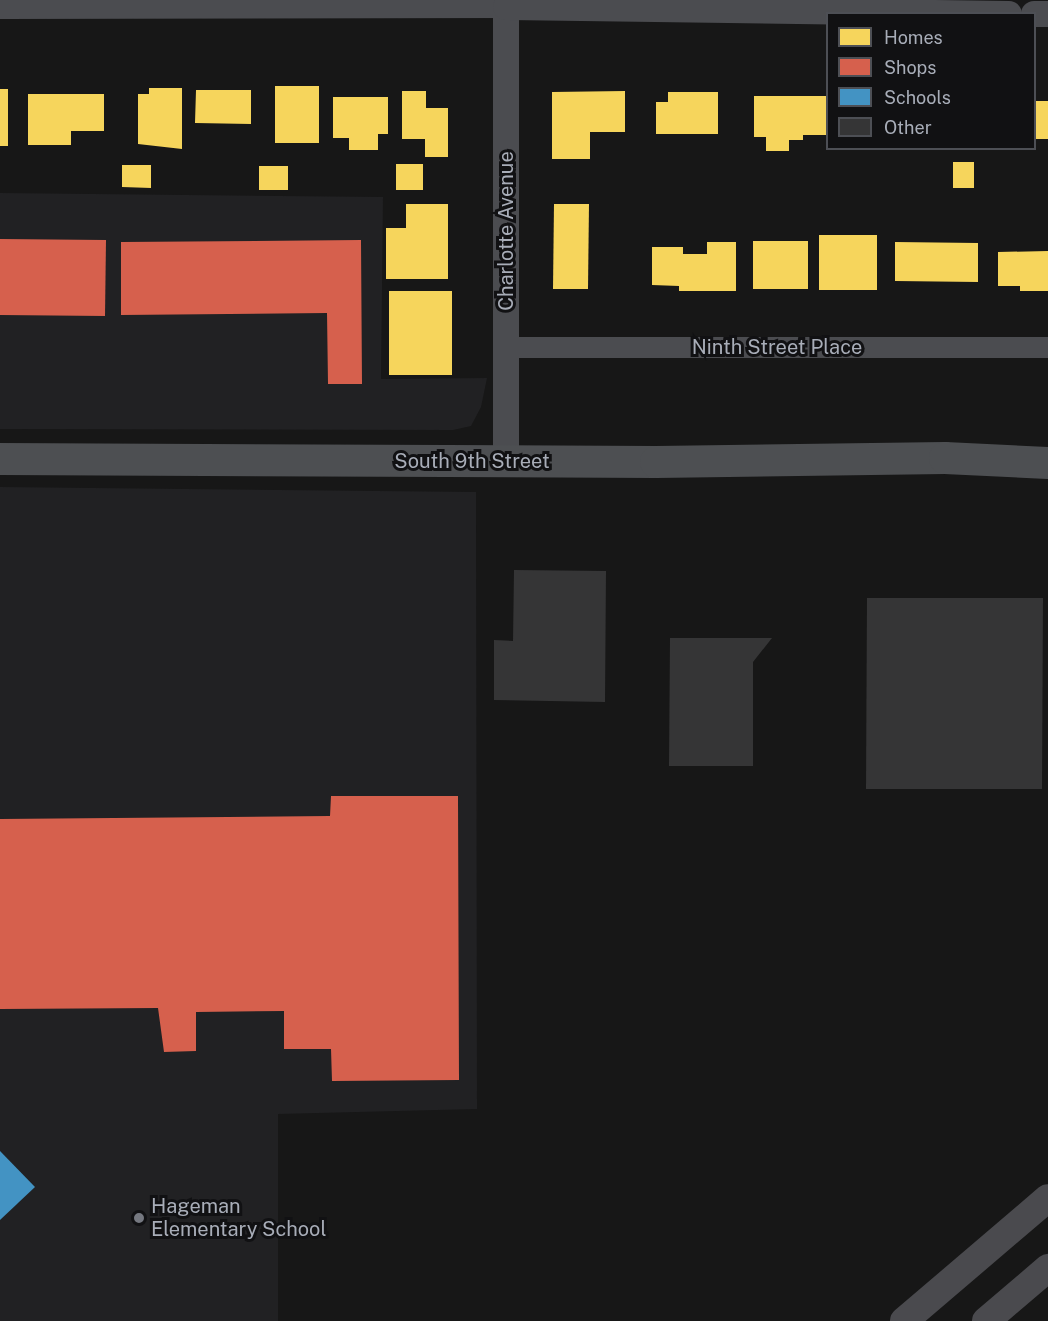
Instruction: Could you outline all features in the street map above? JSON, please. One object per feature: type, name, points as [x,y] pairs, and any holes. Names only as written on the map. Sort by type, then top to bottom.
[{"type":"main road","name":"South 9th Street","points":[[945,458],[1048,445]]},
{"type":"main road","name":"South 9th Street","points":[[0,459],[506,461],[945,458],[1048,463]]},
{"type":"main road","points":[[904,1321],[1048,1198]]},
{"type":"main road","points":[[986,1321],[1048,1268]]},
{"type":"street","points":[[0,8],[506,3],[918,12]]},
{"type":"street","name":"Charlotte Avenue","points":[[506,3],[506,461]]},
{"type":"street","name":"Ninth Street Place","points":[[506,347],[1048,347]]},
{"type":"shaded area","points":[[0,193],[383,197],[381,379],[487,378],[481,407],[471,426],[453,430],[0,429]]},
{"type":"shaded area","points":[[0,487],[476,492],[477,1109],[278,1114],[278,1321],[0,1321]]},
{"type":"building: Homes","points":[[275,86],[319,86],[319,143],[275,143]]},
{"type":"building: Homes","points":[[149,88],[182,88],[182,149],[138,144],[138,94],[149,94]]},
{"type":"building: Homes","points":[[0,89],[8,89],[8,146],[0,146]]},
{"type":"building: Homes","points":[[196,90],[251,90],[251,124],[195,123]]},
{"type":"building: Homes","points":[[402,91],[426,91],[426,108],[448,108],[448,157],[425,157],[425,139],[402,139]]},
{"type":"building: Homes","points":[[625,91],[625,132],[590,132],[590,159],[552,159],[552,92]]},
{"type":"building: Homes","points":[[668,92],[718,92],[718,134],[656,134],[656,102],[668,102]]},
{"type":"building: Homes","points":[[28,94],[104,94],[104,131],[71,131],[71,145],[28,145]]},
{"type":"building: Homes","points":[[754,96],[826,96],[826,135],[803,135],[803,140],[789,140],[789,151],[766,151],[766,137],[754,137]]},
{"type":"building: Homes","points":[[333,97],[388,97],[388,134],[378,134],[378,150],[349,150],[349,138],[333,138]]},
{"type":"building: Homes","points":[[1036,101],[1048,101],[1048,139],[1036,139]]},
{"type":"building: Homes","points":[[953,162],[974,162],[974,188],[953,188]]},
{"type":"building: Homes","points":[[396,164],[423,164],[423,190],[396,190]]},
{"type":"building: Homes","points":[[122,165],[151,165],[151,188],[122,187]]},
{"type":"building: Homes","points":[[259,166],[288,166],[288,190],[259,190]]},
{"type":"building: Homes","points":[[406,204],[448,204],[448,279],[386,279],[386,228],[406,228]]},
{"type":"building: Homes","points":[[554,204],[589,204],[588,289],[553,289]]},
{"type":"building: Homes","points":[[819,235],[877,235],[877,290],[819,290]]},
{"type":"building: Homes","points":[[753,241],[808,241],[808,289],[753,289]]},
{"type":"building: Homes","points":[[707,242],[736,242],[736,291],[679,291],[679,286],[652,285],[652,247],[683,247],[683,254],[707,254]]},
{"type":"building: Homes","points":[[895,242],[978,243],[978,282],[895,281]]},
{"type":"building: Homes","points":[[1048,251],[1048,291],[1020,291],[1020,286],[998,286],[998,252]]},
{"type":"building: Homes","points":[[389,291],[452,291],[452,375],[389,375]]},
{"type":"building: Shops","points":[[0,239],[106,240],[105,316],[0,315]]},
{"type":"building: Shops","points":[[361,240],[362,384],[328,384],[327,313],[121,315],[121,242]]},
{"type":"building: Shops","points":[[331,796],[458,796],[459,1080],[332,1081],[331,1049],[284,1049],[284,1011],[196,1012],[196,1051],[164,1052],[158,1008],[0,1009],[0,819],[330,816]]},
{"type":"building: Schools","points":[[0,1151],[35,1187],[0,1220]]},
{"type":"building: Other","points":[[514,570],[606,571],[605,702],[494,700],[494,640],[513,641]]},
{"type":"building: Other","points":[[867,598],[1043,598],[1042,789],[866,789]]},
{"type":"building: Other","points":[[670,638],[772,638],[753,662],[753,766],[669,766]]},
{"type":"place","name":"Hageman Elementary School","points":[[139,1218]]}]
